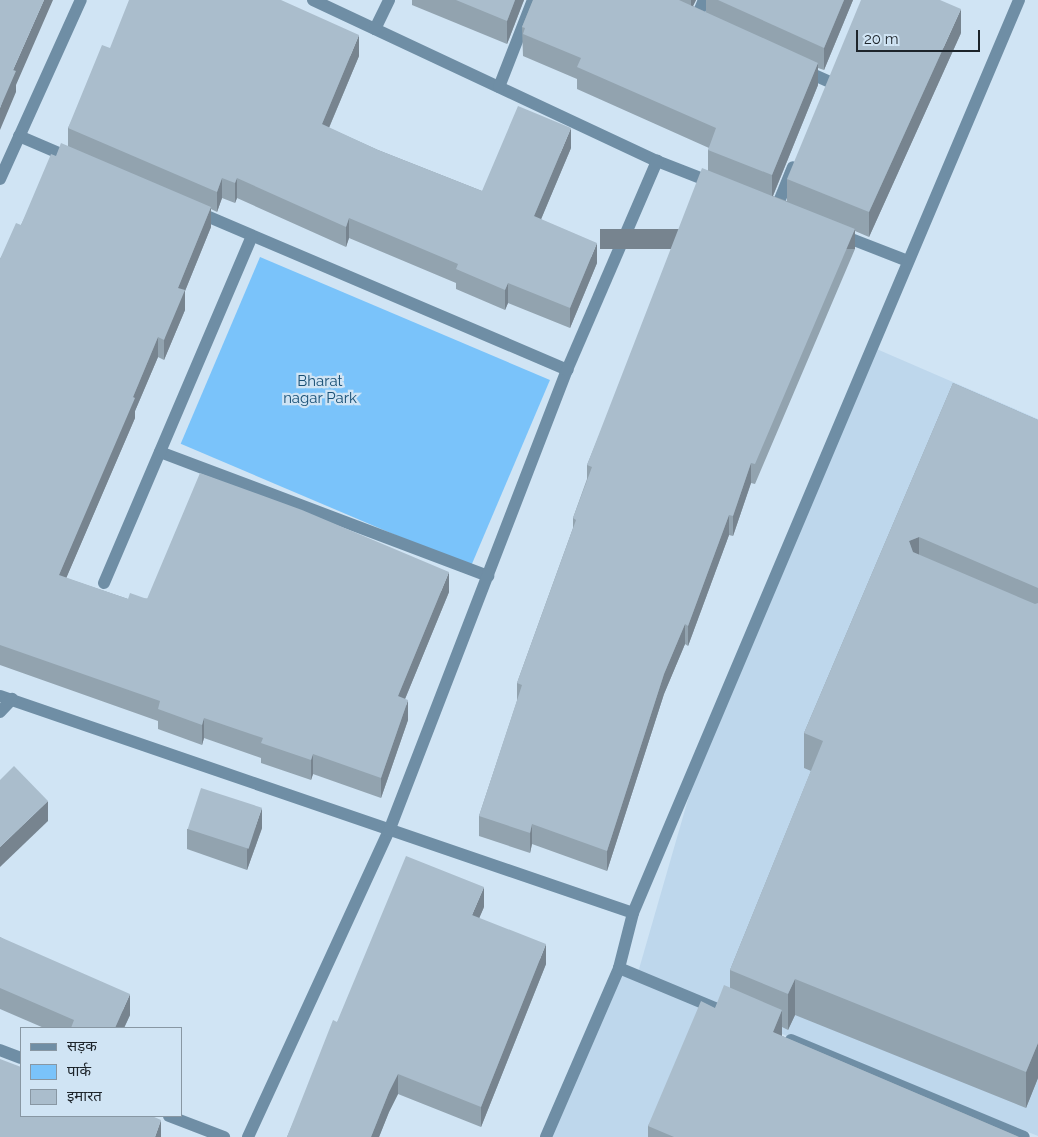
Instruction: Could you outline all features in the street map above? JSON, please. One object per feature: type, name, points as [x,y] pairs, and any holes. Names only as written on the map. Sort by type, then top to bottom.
[{"type":"street","points":[[0,180],[81,0]]},
{"type":"street","points":[[313,0],[658,161],[721,187]]},
{"type":"street","points":[[376,29],[389,0]]},
{"type":"street","points":[[499,87],[533,0]]},
{"type":"street","points":[[679,14],[699,23],[704,0]]},
{"type":"street","points":[[546,1137],[619,968],[633,913],[1019,0]]},
{"type":"street","points":[[793,65],[828,81]]},
{"type":"street","points":[[19,136],[82,163]]},
{"type":"street","points":[[776,209],[798,154]]},
{"type":"street","points":[[248,1137],[389,831],[567,370],[658,161]]},
{"type":"street","points":[[181,205],[567,370]]},
{"type":"street","points":[[829,230],[908,261]]},
{"type":"street","points":[[104,583],[252,236]]},
{"type":"street","points":[[160,452],[488,576]]},
{"type":"street","points":[[0,712],[6,698],[389,831],[633,913]]},
{"type":"street","points":[[619,968],[729,1014]]},
{"type":"street","points":[[775,1034],[1024,1137]]},
{"type":"street","points":[[0,1050],[20,1058]]},
{"type":"street","points":[[173,1117],[224,1137]]},
{"type":"shaded area","points":[[872,347],[1038,419],[1038,1136],[684,995],[1024,1137],[546,1137],[619,968],[637,976],[704,744]]},
{"type":"green space","name":"Bharat nagar Park","points":[[260,257],[550,380],[471,567],[181,444]]},
{"type":"building","points":[[0,0],[44,0],[13,70],[16,71],[0,108]]},
{"type":"building","points":[[129,0],[281,0],[359,35],[322,124],[378,150],[482,191],[518,106],[571,128],[534,216],[597,243],[570,308],[508,283],[505,290],[456,269],[458,264],[349,218],[346,227],[237,178],[235,183],[222,178],[217,192],[68,128],[102,45],[110,48]]},
{"type":"building","points":[[456,0],[515,0],[507,21]]},
{"type":"building","points":[[533,0],[679,0],[818,63],[772,175],[708,150],[716,128],[577,67],[581,58],[523,34],[525,28],[522,27]]},
{"type":"building","points":[[718,0],[844,0],[824,48]]},
{"type":"building","points":[[861,0],[940,0],[961,9],[869,212],[787,179]]},
{"type":"building","points":[[61,143],[211,207],[178,288],[185,290],[164,340],[158,337],[133,397],[135,398],[59,575],[128,599],[130,593],[147,599],[200,473],[302,510],[449,572],[398,696],[408,700],[381,778],[313,754],[311,760],[261,743],[263,738],[204,718],[202,725],[158,709],[160,701],[0,645],[0,259],[16,223],[21,225],[51,154],[56,156]]},
{"type":"building","points":[[702,168],[855,229],[755,464],[751,463],[733,516],[729,515],[688,626],[685,624],[664,674],[607,851],[532,824],[530,833],[479,816],[522,685],[517,683],[576,520],[573,518],[592,467],[587,465]]},
{"type":"building","points":[[953,383],[1038,420],[1038,588],[919,537],[909,541],[913,552],[1035,604],[1038,603],[1038,1043],[1026,1072],[795,979],[788,994],[730,970],[823,741],[804,733]]},
{"type":"building","points":[[14,766],[48,801],[0,847],[0,780]]},
{"type":"building","points":[[201,788],[262,808],[249,849],[188,829]]},
{"type":"building","points":[[406,856],[484,887],[472,915],[546,944],[481,1107],[398,1074],[371,1137],[287,1137],[333,1020],[337,1022]]},
{"type":"building","points":[[0,937],[130,994],[115,1027],[71,1027],[74,1020],[0,988]]},
{"type":"building","points":[[724,985],[782,1010],[773,1032],[1019,1137],[674,1137],[648,1126],[701,1001],[715,1008]]},
{"type":"building","points":[[0,1059],[20,1067],[20,1117],[154,1117],[161,1120],[155,1137],[0,1137]]}]
